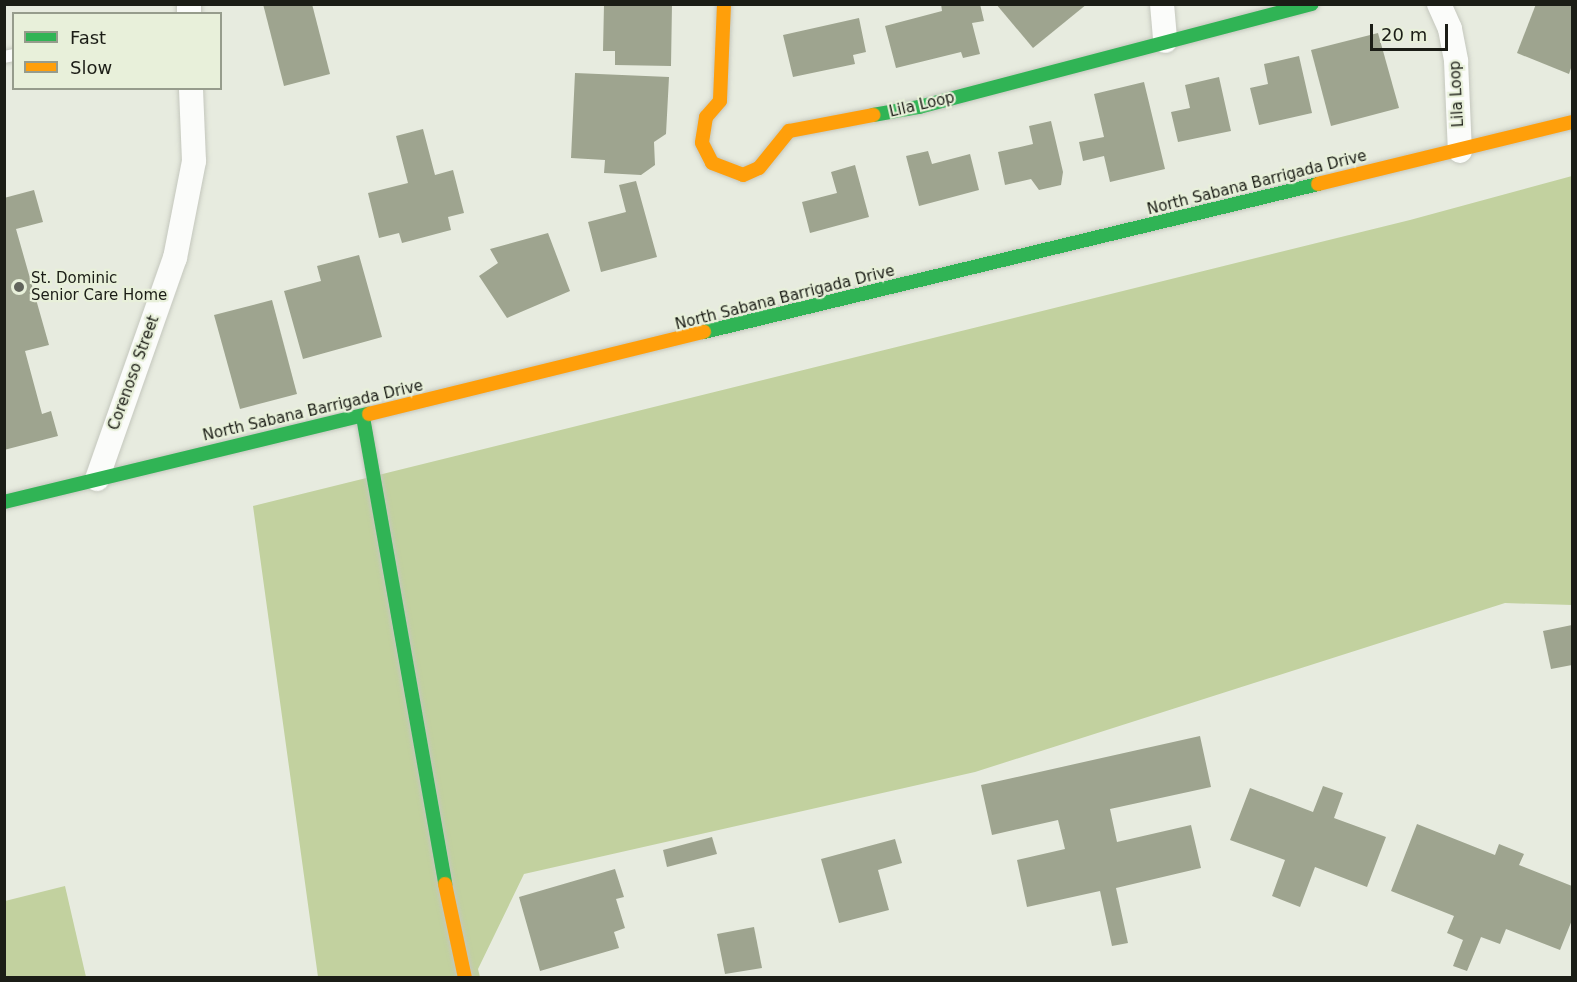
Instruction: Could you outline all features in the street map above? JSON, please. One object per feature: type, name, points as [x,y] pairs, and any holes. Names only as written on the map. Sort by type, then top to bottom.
[{"type":"main road","name":"Lila Loop","points":[[724,4],[720,101],[706,117],[702,143],[711,163],[730,173],[743,175],[759,168],[789,131],[919,107],[1312,4]]},
{"type":"main road","name":"North Sabana Barrigada Drive","points":[[4,502],[363,417],[1572,122]]},
{"type":"main road","points":[[363,417],[432,825],[465,978]]},
{"type":"street","points":[[1162,4],[1164,41]]},
{"type":"street","name":"Lila Loop","points":[[1439,4],[1450,30],[1456,61],[1460,151]]},
{"type":"street","points":[[1456,61],[1459,4]]},
{"type":"street","name":"Corenoso Street","points":[[97,479],[175,258],[194,161],[191,90]]},
{"type":"green space","points":[[1572,176],[1572,605],[1505,603],[975,772],[524,874],[478,969],[480,977],[318,977],[253,506],[1410,220]]},
{"type":"green space","points":[[65,886],[86,977],[5,977],[5,901]]},
{"type":"building","points":[[263,4],[312,4],[330,74],[284,86]]},
{"type":"building","points":[[604,4],[672,4],[671,66],[615,65],[615,51],[603,51]]},
{"type":"building","points":[[941,4],[980,4],[984,21],[972,23],[980,54],[963,58],[961,52],[896,68],[885,26],[942,11]]},
{"type":"building","points":[[996,4],[1087,4],[1033,48]]},
{"type":"building","points":[[1536,4],[1572,4],[1572,65],[1569,74],[1517,53]]},
{"type":"building","points":[[859,18],[866,52],[853,55],[855,64],[793,77],[783,35]]},
{"type":"building","points":[[1378,33],[1399,108],[1331,126],[1311,50]]},
{"type":"building","points":[[1299,56],[1312,113],[1259,125],[1250,88],[1268,84],[1264,64]]},
{"type":"building","points":[[575,73],[669,77],[666,134],[654,142],[655,165],[641,175],[604,173],[605,160],[571,158]]},
{"type":"building","points":[[1219,77],[1231,131],[1178,142],[1171,112],[1190,108],[1185,85]]},
{"type":"building","points":[[1144,82],[1165,169],[1110,182],[1104,156],[1083,161],[1079,142],[1104,137],[1094,94]]},
{"type":"building","points":[[1051,121],[1063,172],[1061,185],[1039,190],[1031,179],[1005,185],[998,152],[1033,144],[1029,126]]},
{"type":"building","points":[[423,129],[435,175],[453,170],[464,213],[448,217],[451,230],[402,243],[399,233],[379,238],[368,193],[408,183],[396,136]]},
{"type":"building","points":[[928,151],[932,164],[970,154],[979,190],[919,206],[906,156]]},
{"type":"building","points":[[855,165],[869,217],[810,233],[802,202],[837,193],[831,172]]},
{"type":"building","points":[[636,181],[657,257],[601,272],[588,222],[626,212],[619,185]]},
{"type":"building","points":[[34,190],[43,222],[16,229],[49,345],[25,351],[42,414],[51,411],[58,436],[4,450],[4,198]]},
{"type":"building","points":[[548,233],[570,291],[507,318],[479,276],[498,263],[490,249]]},
{"type":"building","points":[[359,255],[382,337],[303,359],[284,291],[321,281],[317,266]]},
{"type":"building","points":[[272,300],[297,394],[240,409],[214,315]]},
{"type":"building","points":[[1572,625],[1572,665],[1551,669],[1543,631]]},
{"type":"building","points":[[1200,736],[1211,787],[1110,809],[1117,842],[1191,825],[1201,868],[1116,888],[1128,943],[1112,946],[1100,891],[1027,907],[1017,860],[1065,849],[1058,820],[992,835],[981,785]]},
{"type":"building","points":[[1323,786],[1343,793],[1334,818],[1386,837],[1367,887],[1315,867],[1300,907],[1272,896],[1285,860],[1230,840],[1250,788],[1313,812]]},
{"type":"building","points":[[1417,824],[1495,855],[1499,844],[1524,854],[1519,865],[1572,886],[1572,920],[1560,950],[1506,929],[1500,944],[1481,937],[1467,971],[1453,966],[1463,940],[1447,933],[1454,916],[1391,891]]},
{"type":"building","points":[[712,837],[717,854],[667,867],[663,850]]},
{"type":"building","points":[[895,839],[902,863],[878,870],[889,910],[839,923],[821,859]]},
{"type":"building","points":[[615,869],[624,897],[616,899],[625,928],[614,932],[619,948],[540,971],[519,897]]},
{"type":"building","points":[[754,927],[762,968],[725,974],[717,934]]},
{"type":"traffic: fast","points":[[873,115],[919,107],[1312,4]]},
{"type":"traffic: fast","points":[[704,332],[1318,184]]},
{"type":"traffic: fast","points":[[4,502],[369,414]]},
{"type":"traffic: fast","points":[[363,417],[445,884]]},
{"type":"traffic: slow","points":[[724,4],[720,101],[706,117],[702,143],[712,163],[743,175],[759,168],[789,131],[873,115]]},
{"type":"traffic: slow","points":[[1318,184],[1572,122]]},
{"type":"traffic: slow","points":[[369,414],[704,332]]},
{"type":"traffic: slow","points":[[445,884],[465,978]]},
{"type":"place","name":"St. Dominic Senior Care Home","points":[[19,287]]}]
